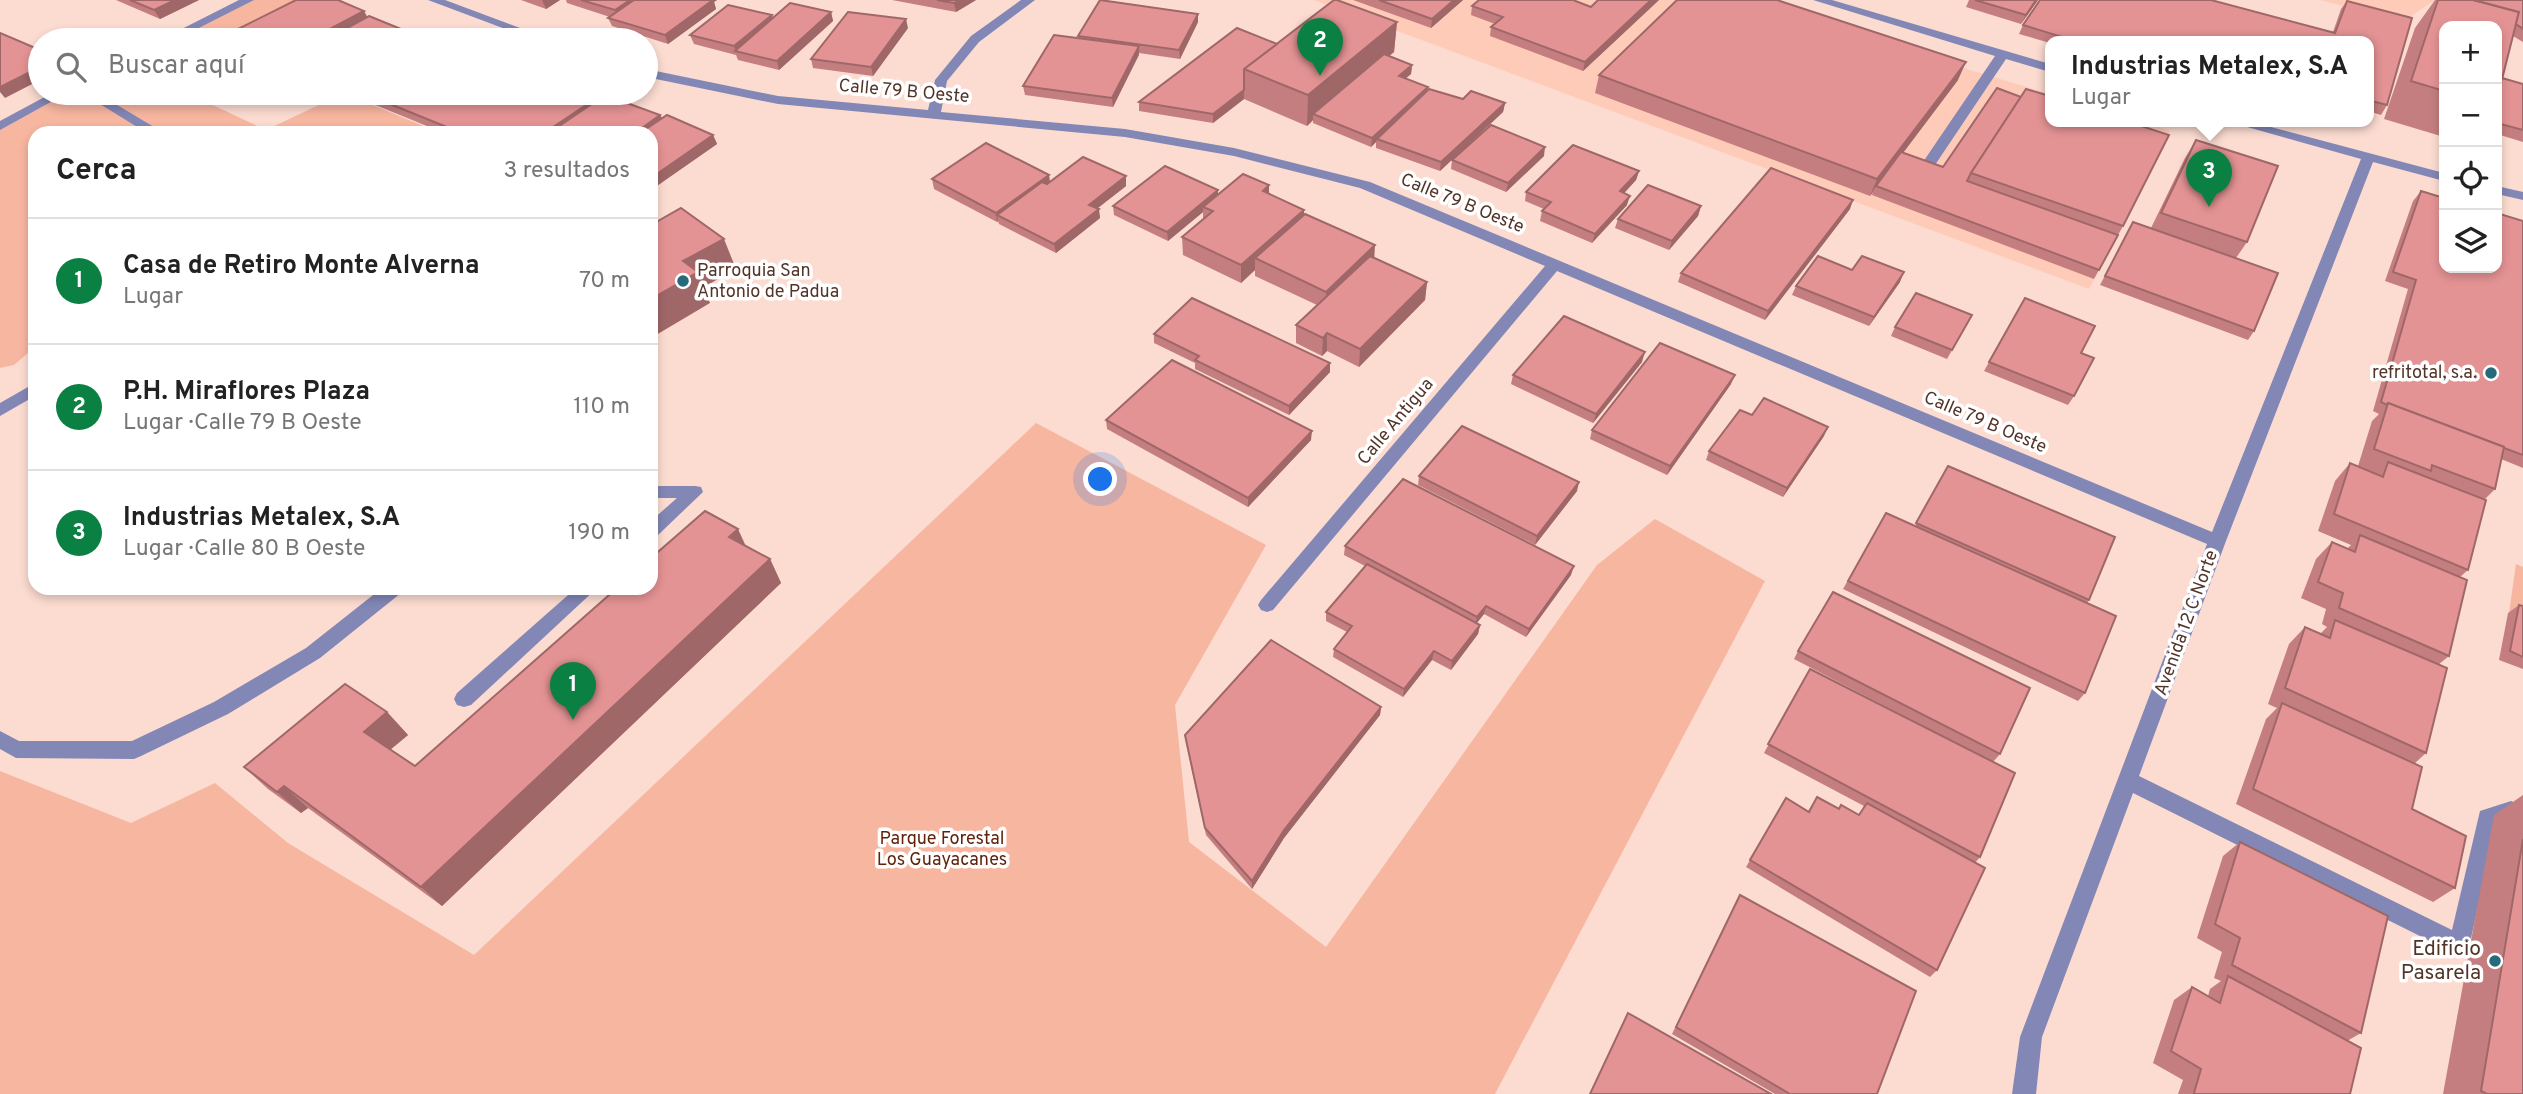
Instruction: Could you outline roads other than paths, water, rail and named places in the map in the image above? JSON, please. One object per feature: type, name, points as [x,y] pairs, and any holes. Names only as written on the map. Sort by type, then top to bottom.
[{"type":"street","points":[[191,28],[248,0]]},
{"type":"street","points":[[434,0],[512,28]]},
{"type":"street","points":[[934,113],[941,80],[975,39],[1029,0]]},
{"type":"street","points":[[1819,0],[2045,67]]},
{"type":"street","points":[[1930,162],[2003,54]]},
{"type":"street","name":"Calle 79 B Oeste","points":[[658,75],[778,100],[1125,133],[1234,152],[1365,185],[2217,541]]},
{"type":"street","points":[[0,126],[39,105]]},
{"type":"street","points":[[109,105],[145,126]]},
{"type":"street","points":[[2254,127],[2439,176]]},
{"type":"street","name":"Avenida 12 C Norte","points":[[2024,1094],[2031,1037],[2217,541],[2368,158]]},
{"type":"street","points":[[2502,191],[2523,196]]},
{"type":"street","name":"Calle Antigua","points":[[1267,605],[1555,263]]},
{"type":"street","points":[[0,410],[28,393]]},
{"type":"street","points":[[658,492],[695,492],[658,525]]},
{"type":"street","points":[[0,739],[16,749],[134,750],[221,708],[313,653],[386,595]]},
{"type":"street","points":[[464,699],[580,595]]},
{"type":"street","points":[[2129,781],[2460,945],[2487,817],[2511,810],[2523,816]]},
{"type":"place","name":"P.H. Miraflores Plaza","points":[[1320,76]]},
{"type":"place","name":"Industrias Metalex, S.A","points":[[2209,207]]},
{"type":"place","name":"Parroquia San Antonio de Padua","points":[[683,281]]},
{"type":"place","name":"refritotal, s.a.","points":[[2491,373]]},
{"type":"place","name":"Casa de Retiro Monte Alverna","points":[[573,720]]},
{"type":"place","name":"Edificio Pasarela","points":[[2495,961]]},
{"type":"park label","name":"Parque Forestal Los Guayacanes","points":[[942,849]]}]
